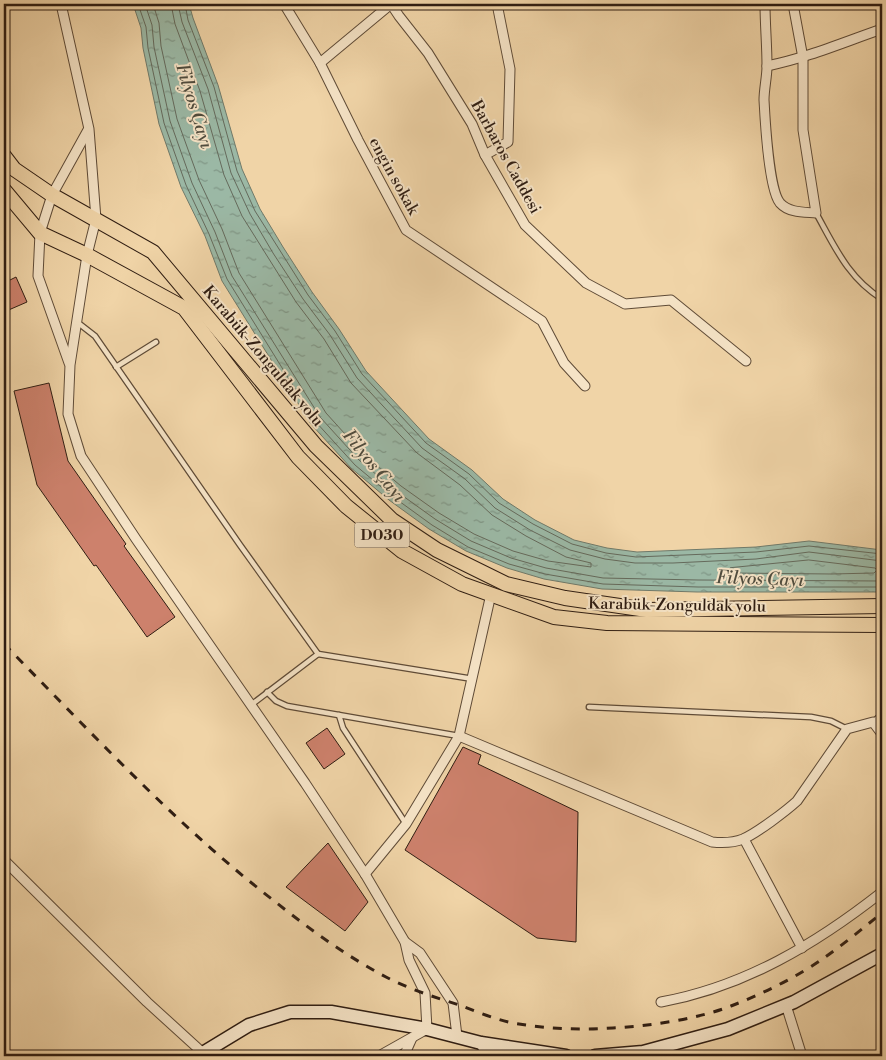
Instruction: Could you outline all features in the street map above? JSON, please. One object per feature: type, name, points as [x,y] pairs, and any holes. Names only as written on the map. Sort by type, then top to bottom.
[{"type":"highway","name":"Karabük-Zonguldak yolu","points":[[4,156],[14,169],[52,195],[153,252],[316,446],[392,520],[437,550],[506,584],[565,598],[638,608],[882,606]]},
{"type":"highway","name":"Karabük-Zonguldak yolu","points":[[4,190],[40,233],[87,255],[184,308],[298,457],[346,506],[402,551],[462,584],[554,617],[607,624],[882,625]]},
{"type":"main road","points":[[595,1056],[644,1054],[728,1029],[786,1006],[882,954]]},
{"type":"main road","points":[[201,1055],[249,1025],[290,1012],[331,1012],[427,1029],[481,1043],[566,1056]]},
{"type":"street","points":[[61,4],[89,129],[96,219],[87,255],[70,365],[68,414],[81,456],[141,547],[305,783],[365,874],[405,942],[409,960],[425,993],[427,1029],[379,1056]]},
{"type":"street","name":"engin sokak","points":[[284,4],[320,63],[406,230],[542,321],[564,363],[585,386]]},
{"type":"street","points":[[320,63],[391,4]]},
{"type":"street","name":"Barbaros Caddesi","points":[[391,4],[398,16],[428,54],[472,124],[485,155],[525,225],[586,283],[625,304],[671,300],[746,361]]},
{"type":"street","points":[[485,155],[508,142],[510,68],[498,4]]},
{"type":"street","points":[[765,4],[767,66],[764,100],[776,196],[787,208],[795,211],[816,213],[803,130],[803,58],[793,4]]},
{"type":"street","points":[[767,66],[803,58],[882,29]]},
{"type":"street","points":[[70,365],[38,276],[40,233],[52,195],[89,129]]},
{"type":"street","points":[[365,874],[406,824],[459,736],[491,594]]},
{"type":"street","points":[[459,736],[712,842],[723,843],[744,839],[798,800],[847,728],[873,722],[882,734]]},
{"type":"street","points":[[744,839],[802,948]]},
{"type":"street","points":[[4,860],[201,1055]]},
{"type":"street","points":[[661,1002],[726,985],[766,967],[832,930],[882,892]]},
{"type":"street","points":[[405,942],[420,953],[453,1003],[457,1036]]},
{"type":"street","points":[[786,1006],[802,1056]]},
{"type":"street","points":[[404,1056],[412,1038]]},
{"type":"street","points":[[481,1043],[486,1056]]},
{"type":"lane","points":[[816,213],[847,268],[860,283],[882,299]]},
{"type":"lane","points":[[77,322],[95,336],[318,654],[473,679]]},
{"type":"lane","points":[[116,366],[156,342]]},
{"type":"lane","points":[[251,705],[318,654]]},
{"type":"lane","points":[[267,692],[276,701],[287,706],[459,736]]},
{"type":"lane","points":[[588,707],[811,717],[831,721],[847,728]]},
{"type":"lane","points":[[873,722],[882,714]]},
{"type":"lane","points":[[339,715],[343,728],[406,824]]},
{"type":"water","name":"Filyos Çayı","points":[[133,4],[189,4],[218,85],[242,169],[260,209],[283,247],[366,371],[429,439],[472,470],[503,499],[535,520],[574,540],[607,548],[637,552],[756,547],[809,541],[882,550],[882,592],[697,592],[602,589],[544,579],[507,568],[466,551],[429,529],[389,500],[351,468],[311,424],[222,281],[205,236],[181,187],[159,124],[143,48],[141,28]]},
{"type":"building","points":[[16,277],[27,302],[4,312],[4,283]]},
{"type":"building","points":[[49,383],[68,461],[126,544],[124,546],[175,617],[147,637],[37,485],[14,391]]},
{"type":"building","points":[[327,728],[345,754],[324,769],[306,743]]},
{"type":"building","points":[[463,747],[481,755],[478,764],[578,812],[576,942],[537,938],[405,850]]},
{"type":"building","points":[[328,843],[368,902],[345,931],[286,887]]},
{"type":"railway","points":[[4,644],[168,809],[237,871],[300,921],[342,951],[386,977],[496,1019],[542,1027],[589,1029],[642,1026],[704,1015],[755,996],[802,972],[831,953],[882,913]]}]
